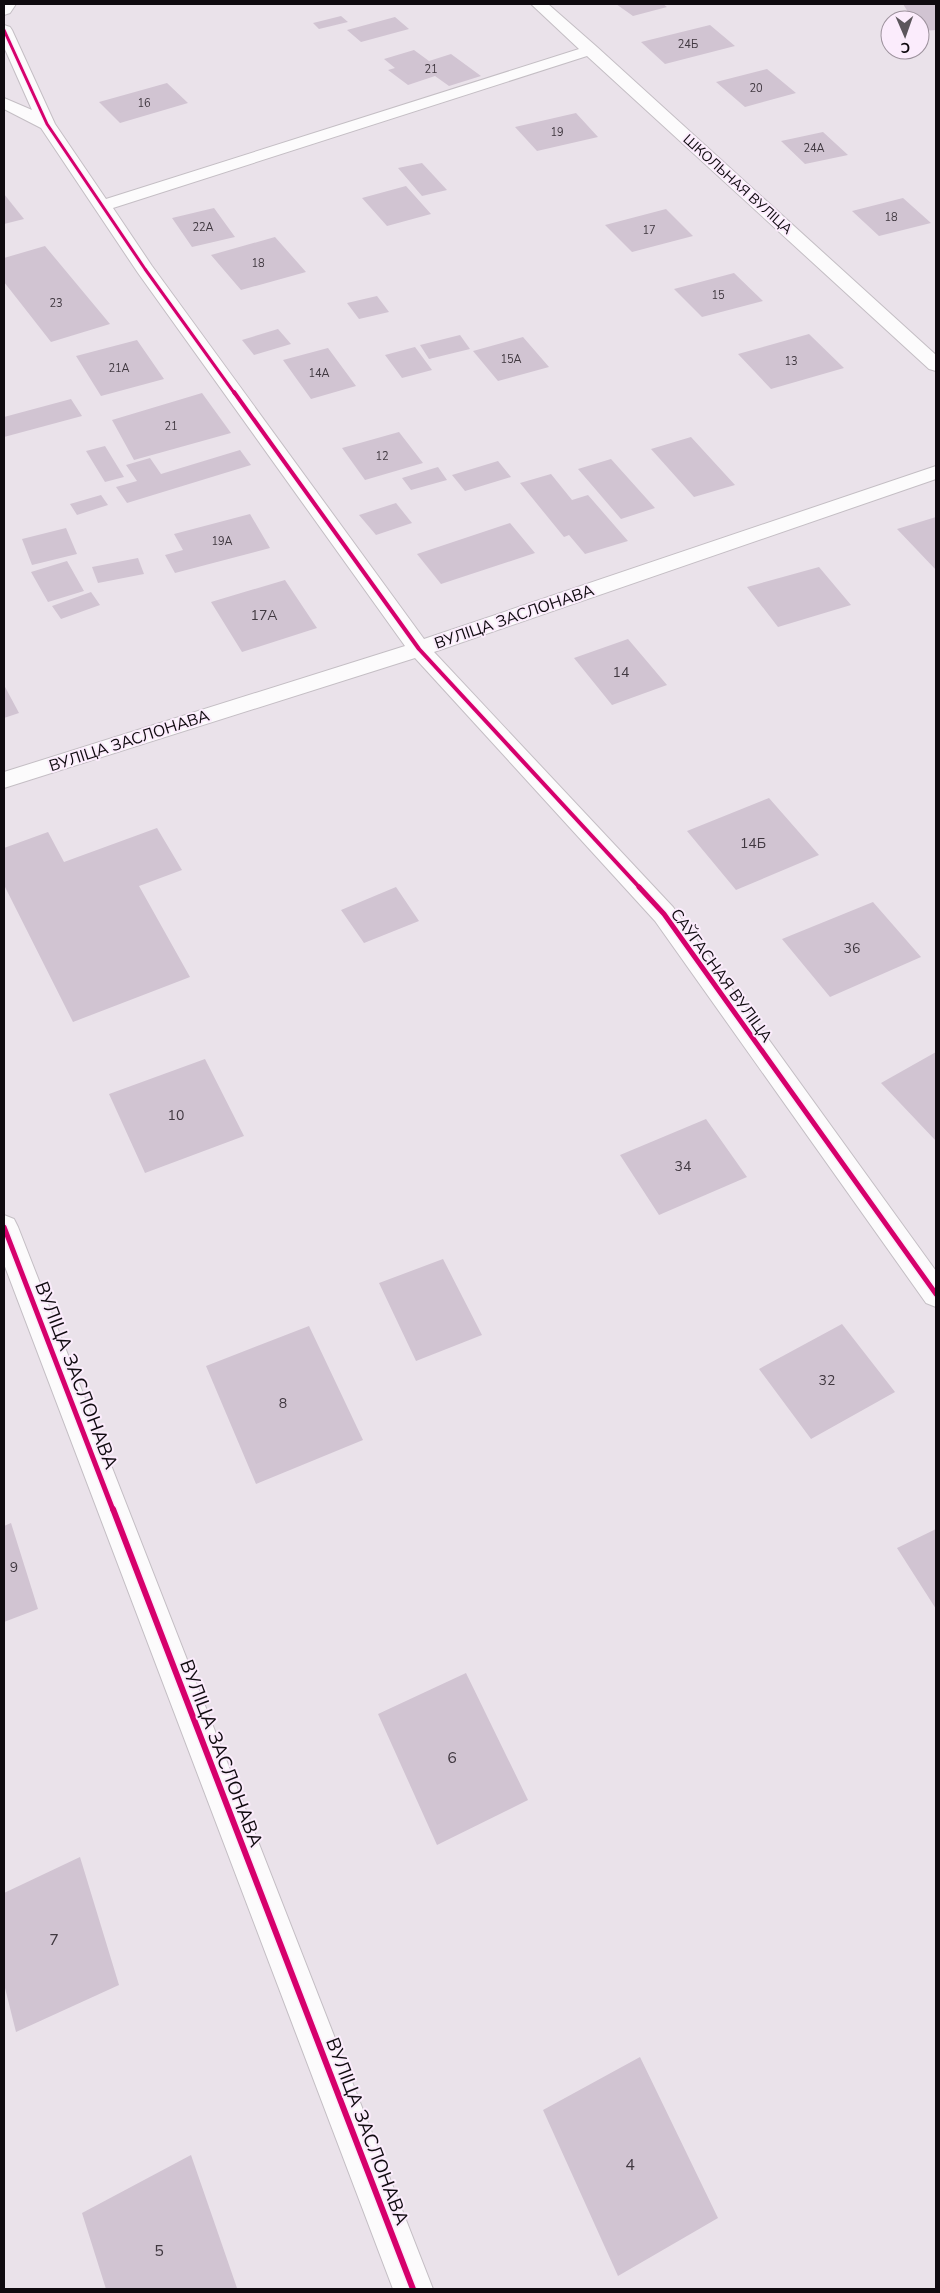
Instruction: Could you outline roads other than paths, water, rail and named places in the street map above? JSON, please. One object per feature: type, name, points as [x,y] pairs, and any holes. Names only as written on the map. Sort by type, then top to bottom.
[{"type":"street","points":[[4,10],[8,4]]},
{"type":"street","name":"ШКОЛЬНАЯ ВУЛІЦА","points":[[539,4],[936,365]]},
{"type":"street","name":"САЎГАСНАЯ ВУЛІЦА","points":[[4,30],[47,124],[151,277],[419,649],[664,914],[936,1294]]},
{"type":"street","points":[[102,206],[590,50]]},
{"type":"street","points":[[4,103],[47,124]]},
{"type":"street","name":"ВУЛІЦА ЗАСЛОНАВА","points":[[4,780],[419,649],[936,472]]},
{"type":"street","name":"ВУЛІЦА ЗАСЛОНАВА","points":[[4,1227],[413,2289]]}]
